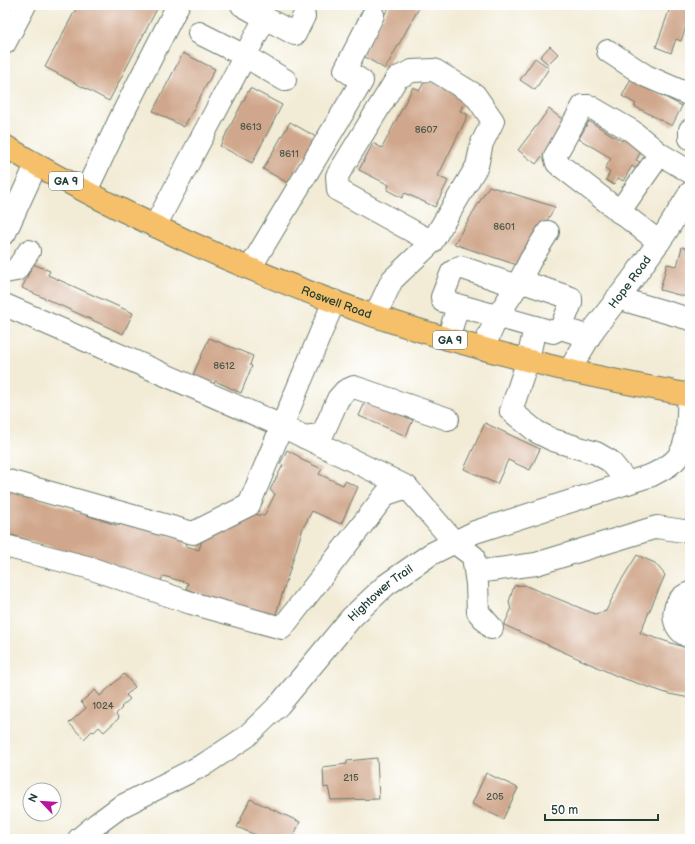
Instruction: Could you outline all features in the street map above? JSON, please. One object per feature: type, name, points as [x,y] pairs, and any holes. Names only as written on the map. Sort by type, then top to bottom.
[{"type":"main road","name":"Roswell Road","points":[[5,146],[36,165],[155,226],[279,281],[375,316],[483,349],[569,371],[690,394]]},
{"type":"street","points":[[5,43],[25,5]]},
{"type":"street","points":[[86,191],[122,115],[178,5]]},
{"type":"street","points":[[242,5],[295,34],[304,16]]},
{"type":"street","points":[[250,268],[362,81],[345,70],[374,15]]},
{"type":"street","points":[[155,226],[265,18]]},
{"type":"street","points":[[199,33],[245,56],[285,80]]},
{"type":"street","points":[[608,51],[646,76],[690,95]]},
{"type":"street","points":[[375,316],[392,280],[432,242],[477,166],[482,143],[493,121],[475,95],[434,70],[412,71],[397,78],[337,176],[338,190],[432,242]]},
{"type":"street","points":[[659,242],[557,163],[555,156],[583,106],[589,106],[632,131],[660,154],[690,172]]},
{"type":"street","points":[[690,130],[690,138]]},
{"type":"street","points":[[619,212],[660,154]]},
{"type":"street","points":[[5,232],[36,165]]},
{"type":"street","name":"Hope Road","points":[[569,371],[589,337],[659,242],[690,193]]},
{"type":"street","points":[[483,349],[497,317],[517,286],[531,259],[548,232]]},
{"type":"street","points":[[5,272],[16,270],[29,251]]},
{"type":"street","points":[[460,266],[517,286],[526,283],[571,298],[571,303],[561,328],[553,332],[458,306],[443,301],[442,298],[452,272],[460,266]]},
{"type":"street","points":[[617,298],[690,319]]},
{"type":"street","points":[[5,480],[193,533],[249,505],[334,301]]},
{"type":"street","points":[[5,305],[282,426],[407,487],[454,542],[473,556],[476,572],[478,612],[492,628]]},
{"type":"street","points":[[448,339],[458,306]]},
{"type":"street","points":[[535,327],[528,360],[511,411],[537,432],[553,440],[596,453],[610,461],[628,483]]},
{"type":"street","points":[[561,328],[589,337]]},
{"type":"street","points":[[304,436],[320,435],[323,433],[338,399],[345,391],[354,387],[448,419]]},
{"type":"street","name":"Hightower Trail","points":[[79,839],[120,807],[206,764],[246,737],[279,705],[351,618],[386,585],[431,554],[475,532],[657,473],[678,457],[685,441],[690,394]]},
{"type":"street","points":[[5,546],[86,567],[191,603],[282,628],[386,494],[407,487]]},
{"type":"street","points":[[476,572],[536,564],[657,527],[690,532]]},
{"type":"street","points":[[690,593],[676,604],[674,612],[676,626],[680,632],[690,637]]},
{"type":"building","points":[[78,5],[159,5],[109,101],[45,67]]},
{"type":"building","points":[[390,5],[413,5],[419,8],[385,69],[362,55]]},
{"type":"building","points":[[671,5],[684,5],[690,7],[690,15],[681,41],[676,39],[671,53],[656,47]]},
{"type":"building","points":[[550,46],[558,54],[548,64],[540,57]]},
{"type":"building","points":[[183,53],[215,69],[184,127],[153,111]]},
{"type":"building","points":[[535,58],[549,68],[535,90],[520,80]]},
{"type":"building","points":[[426,78],[467,99],[460,111],[468,115],[438,176],[448,181],[435,207],[405,193],[402,198],[387,190],[389,185],[359,170],[373,143],[382,148],[413,87],[420,90]]},
{"type":"building","points":[[631,79],[682,106],[672,126],[634,106],[636,104],[622,96]]},
{"type":"building","points":[[250,88],[282,105],[252,163],[220,146]]},
{"type":"building","points":[[549,109],[567,123],[536,164],[518,150]]},
{"type":"building","points":[[589,121],[622,141],[627,133],[645,145],[636,160],[640,162],[636,169],[632,166],[623,181],[618,178],[614,185],[606,180],[610,172],[605,169],[611,158],[579,139]]},
{"type":"building","points":[[290,122],[316,137],[288,183],[263,169]]},
{"type":"building","points":[[489,186],[555,207],[520,266],[454,244]]},
{"type":"building","points":[[682,247],[690,249],[690,298],[660,290],[667,264],[677,266]]},
{"type":"building","points":[[33,264],[50,271],[48,275],[133,313],[123,334],[22,288]]},
{"type":"building","points":[[209,338],[253,356],[250,365],[252,366],[241,393],[215,381],[214,384],[193,375]]},
{"type":"building","points":[[366,400],[413,420],[406,436],[359,416]]},
{"type":"building","points":[[485,423],[540,449],[530,470],[508,460],[497,484],[464,469]]},
{"type":"building","points":[[287,450],[300,457],[300,459],[322,469],[319,474],[343,485],[345,481],[358,487],[341,524],[312,511],[303,528],[275,617],[186,589],[188,583],[163,576],[161,581],[5,533],[5,487],[119,526],[121,520],[187,541],[186,546],[199,550],[202,540],[253,514],[264,516],[275,494],[270,490],[283,465],[280,464]]},
{"type":"building","points":[[637,555],[655,563],[665,575],[640,633],[690,649],[690,698],[669,694],[619,677],[504,625],[511,610],[509,602],[514,586],[524,585],[595,614],[606,611],[619,584]]},
{"type":"building","points":[[124,674],[135,687],[126,695],[130,699],[116,714],[119,718],[104,732],[99,727],[94,732],[92,731],[84,739],[69,723],[86,708],[81,702],[95,690],[100,696]]},
{"type":"building","points":[[377,758],[379,799],[331,800],[328,787],[324,788],[323,767],[347,764],[347,761]]},
{"type":"building","points":[[486,773],[518,788],[503,819],[472,804]]},
{"type":"building","points":[[250,799],[300,822],[292,839],[265,839],[237,827]]}]
